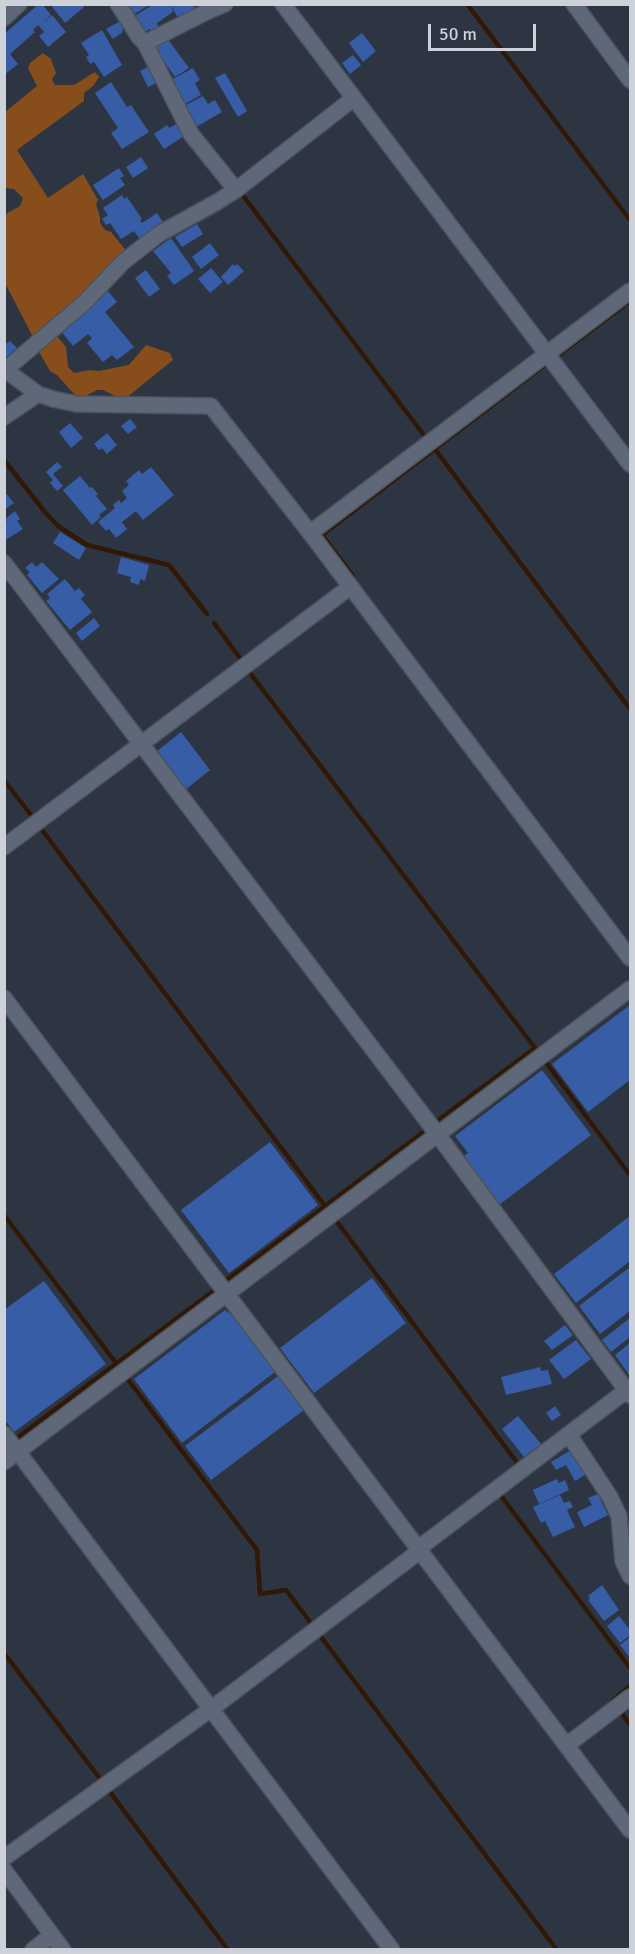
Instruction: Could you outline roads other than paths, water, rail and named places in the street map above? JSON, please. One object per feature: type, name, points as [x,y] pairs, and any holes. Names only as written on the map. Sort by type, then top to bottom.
[{"type":"street","points":[[4,18],[20,4]]},
{"type":"street","points":[[118,4],[145,43],[191,134],[236,190]]},
{"type":"street","points":[[145,43],[225,4]]},
{"type":"street","points":[[283,4],[630,464]]},
{"type":"street","points":[[574,4],[630,80]]},
{"type":"street","points":[[354,98],[236,190],[159,234],[123,262],[85,302],[5,370],[38,394],[77,404],[211,406],[630,958]]},
{"type":"street","points":[[309,533],[630,291]]},
{"type":"street","points":[[4,417],[38,394]]},
{"type":"street","points":[[4,562],[438,1136],[628,1393],[569,1435],[211,1709],[4,1858]]},
{"type":"street","points":[[4,847],[350,587]]},
{"type":"street","points":[[4,1462],[630,989]]},
{"type":"street","points":[[4,998],[229,1294],[630,1830]]},
{"type":"street","points":[[4,1434],[392,1950]]},
{"type":"street","points":[[569,1435],[610,1497],[619,1516],[623,1561],[630,1576]]},
{"type":"street","points":[[567,1745],[630,1697]]},
{"type":"street","points":[[4,1870],[63,1950]]},
{"type":"street","points":[[33,1950],[52,1935]]},
{"type":"waterway","points":[[467,4],[630,220]]},
{"type":"waterway","points":[[241,193],[423,434]]},
{"type":"waterway","points":[[560,354],[630,301]]},
{"type":"waterway","points":[[353,576],[322,535],[545,365]]},
{"type":"waterway","points":[[434,448],[630,709]]},
{"type":"waterway","points":[[4,460],[58,526],[87,545],[169,565],[207,614]]},
{"type":"waterway","points":[[214,623],[243,662]]},
{"type":"waterway","points":[[250,673],[535,1048],[437,1121]]},
{"type":"waterway","points":[[4,780],[34,819]]},
{"type":"waterway","points":[[42,830],[325,1206]]},
{"type":"waterway","points":[[547,1064],[630,1175]]},
{"type":"waterway","points":[[228,1279],[422,1133]]},
{"type":"waterway","points":[[4,1215],[116,1363]]},
{"type":"waterway","points":[[338,1223],[518,1464],[515,1466]]},
{"type":"waterway","points":[[18,1437],[212,1292]]},
{"type":"waterway","points":[[129,1381],[257,1550],[260,1594],[286,1590],[310,1622]]},
{"type":"waterway","points":[[499,1493],[630,1668]]},
{"type":"waterway","points":[[321,1637],[557,1950]]},
{"type":"waterway","points":[[4,1653],[101,1780]]},
{"type":"waterway","points":[[614,1703],[612,1701],[630,1686]]},
{"type":"waterway","points":[[623,1715],[630,1725]]},
{"type":"waterway","points":[[107,1788],[228,1950]]}]
